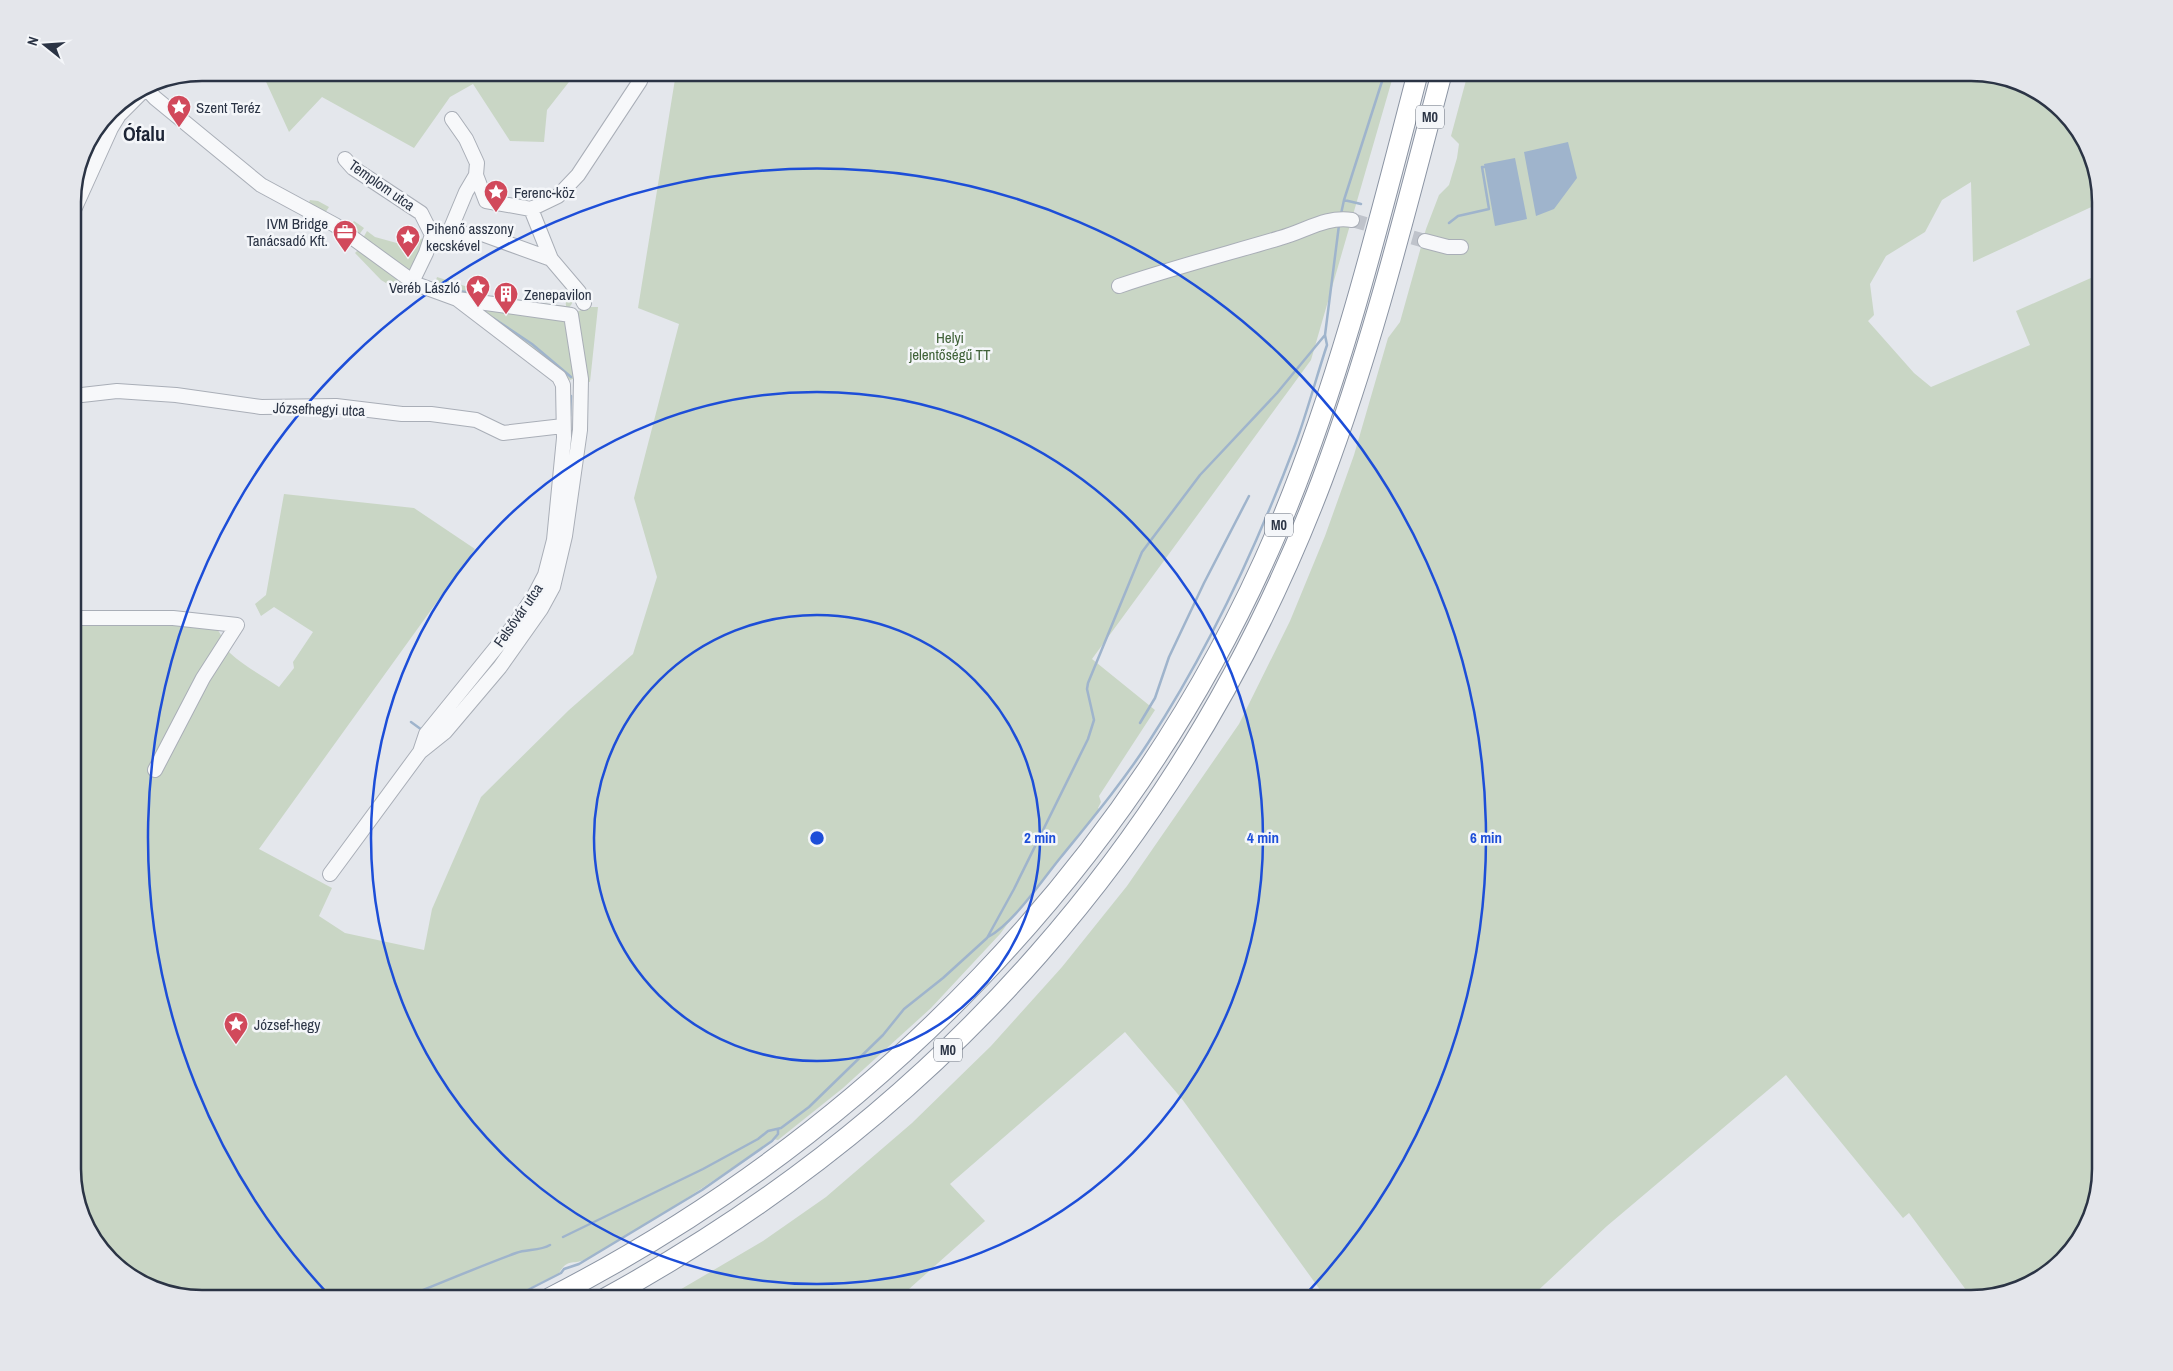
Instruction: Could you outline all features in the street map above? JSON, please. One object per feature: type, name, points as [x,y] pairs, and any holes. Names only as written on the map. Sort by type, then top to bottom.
[{"type":"highway","name":"M0","points":[[564,1290],[711,1204],[798,1142],[877,1078],[954,1006],[986,973],[1039,912],[1138,786],[1207,674],[1241,609],[1292,492],[1322,411],[1354,311],[1416,81]]},
{"type":"highway","name":"M0","points":[[620,1290],[681,1256],[760,1204],[844,1141],[936,1061],[1003,994],[1059,931],[1107,872],[1159,799],[1208,717],[1254,634],[1302,531],[1322,481],[1379,304],[1440,81]]},
{"type":"street","points":[[476,175],[486,201],[531,209],[558,196],[578,175],[640,81]]},
{"type":"street","points":[[147,94],[261,185],[335,224],[412,282],[457,299],[571,314],[591,302],[579,292],[551,259],[531,209]]},
{"type":"street","points":[[82,191],[117,117]]},
{"type":"street","points":[[448,235],[476,175],[477,163],[466,139],[452,118]]},
{"type":"street","name":"Templom utca","points":[[345,158],[354,168],[421,213],[432,235]]},
{"type":"street","points":[[1119,286],[1178,266],[1296,234],[1329,219],[1343,219]]},
{"type":"street","points":[[412,282],[426,253],[432,235],[482,234],[551,259]]},
{"type":"street","points":[[1425,241],[1448,248],[1461,247]]},
{"type":"street","points":[[457,299],[559,377],[575,384]]},
{"type":"street","name":"Felsővár utca","points":[[330,874],[420,752],[445,732],[500,667],[541,609],[553,587],[561,560],[580,430],[571,314]]},
{"type":"street","name":"Felsővár utca","points":[[420,752],[426,734],[516,623],[545,575],[554,540],[563,426],[575,384]]},
{"type":"street","name":"Józsefhegyi utca","points":[[82,395],[117,392],[176,395],[262,407],[336,406],[402,414],[431,414],[476,420],[503,433],[563,426]]},
{"type":"street","points":[[82,618],[174,618],[237,625],[203,678],[155,770]]},
{"type":"green space","points":[[266,81],[570,81],[547,110],[544,142],[510,141],[473,84],[450,97],[414,148],[322,97],[289,132]]},
{"type":"green space","name":"Helyi jelentőségű TT","points":[[675,81],[1392,81],[1311,360],[1092,659],[1155,710],[1099,796],[1101,802],[1098,808],[1100,810],[1000,934],[931,1008],[843,1088],[778,1140],[773,1139],[695,1193],[599,1252],[584,1260],[565,1265],[559,1273],[526,1290],[202,1290],[171,1286],[142,1274],[117,1254],[102,1236],[88,1208],[82,1177],[82,623],[206,624],[213,626],[220,633],[226,649],[235,658],[279,687],[294,668],[293,662],[313,632],[274,607],[261,616],[255,604],[266,595],[284,494],[414,508],[475,549],[259,849],[332,888],[319,916],[345,933],[424,950],[432,909],[481,797],[569,710],[633,654],[657,577],[634,498],[679,324],[638,308]]},
{"type":"green space","points":[[1466,81],[1971,81],[2002,85],[2031,97],[2056,117],[2076,142],[2083,156],[2089,179],[2091,207],[1973,262],[1971,182],[1942,200],[1925,232],[1886,256],[1870,284],[1874,315],[1868,321],[1914,373],[1931,387],[2030,345],[2016,311],[2091,278],[2092,1169],[2088,1200],[2076,1229],[2056,1254],[2031,1274],[2002,1286],[1966,1290],[1909,1213],[1903,1218],[1786,1075],[1607,1226],[1539,1290],[1320,1290],[1182,1099],[1125,1032],[950,1184],[985,1221],[908,1290],[680,1290],[763,1241],[826,1197],[912,1123],[991,1046],[1062,967],[1127,886],[1239,724],[1290,621],[1325,536],[1354,455],[1388,338],[1400,322],[1426,229],[1439,195],[1449,185],[1459,144],[1451,136]]},
{"type":"green space","points":[[310,200],[318,201],[329,207],[325,213],[308,205]]},
{"type":"green space","points":[[354,221],[364,228],[358,236],[347,229]]},
{"type":"green space","points":[[367,231],[375,237],[404,245],[432,235],[411,273],[362,240]]},
{"type":"green space","points":[[359,249],[408,285],[404,294],[381,280],[355,253]]},
{"type":"green space","points":[[437,277],[468,287],[466,295],[434,287]]},
{"type":"green space","points":[[565,293],[572,293],[573,298],[572,304],[567,309],[542,307],[542,303],[566,306]]},
{"type":"green space","points":[[469,305],[566,319],[575,378],[570,380]]},
{"type":"green space","points":[[587,307],[598,307],[590,382],[585,381],[577,312]]},
{"type":"water","points":[[1568,142],[1577,178],[1554,209],[1536,216],[1524,152]]},
{"type":"water","points":[[1515,158],[1527,219],[1495,226],[1484,164]]},
{"type":"waterway","points":[[1344,200],[1382,81]]},
{"type":"waterway","points":[[1449,223],[1458,216],[1489,209],[1482,167],[1484,167]]},
{"type":"waterway","points":[[1341,214],[1344,200],[1361,204]]},
{"type":"waterway","points":[[988,937],[1018,912],[1128,772],[1170,708],[1211,635],[1264,522],[1304,421],[1327,345],[1325,335],[1339,225]]},
{"type":"waterway","points":[[441,286],[452,289]]},
{"type":"waterway","points":[[458,291],[466,292]]},
{"type":"waterway","points":[[472,293],[482,295]]},
{"type":"waterway","points":[[492,297],[498,298]]},
{"type":"waterway","points":[[493,318],[532,344],[571,377]]},
{"type":"waterway","points":[[563,1237],[703,1169],[758,1139],[768,1131],[781,1128],[809,1107],[883,1035],[904,1009],[943,978],[987,938],[1014,889],[1088,739],[1094,720],[1087,689],[1088,683],[1142,552],[1200,475],[1277,393],[1325,335]]},
{"type":"waterway","points":[[570,416],[571,396]]},
{"type":"waterway","points":[[1140,723],[1155,698],[1169,657],[1204,583],[1249,496]]},
{"type":"waterway","points":[[411,722],[422,730]]},
{"type":"waterway","points":[[528,1290],[561,1273],[564,1269],[579,1264],[702,1190],[772,1141],[778,1134],[778,1129]]},
{"type":"waterway","points":[[423,1290],[516,1253],[550,1245]]},
{"type":"tunnel","points":[[1352,220],[1425,241]]},
{"type":"place","name":"Szent Teréz","points":[[179,128]]},
{"type":"place","name":"Ferenc-köz","points":[[496,213]]},
{"type":"place","name":"IVM Bridge Tanácsadó Kft.","points":[[345,253]]},
{"type":"place","name":"Pihenő asszony kecskével","points":[[408,258]]},
{"type":"place","name":"Veréb László","points":[[478,308]]},
{"type":"place","name":"Zenepavilon","points":[[506,315]]},
{"type":"place","name":"József-hegy","points":[[236,1045]]},
{"type":"district","name":"Ófalu","points":[[144,133]]}]
